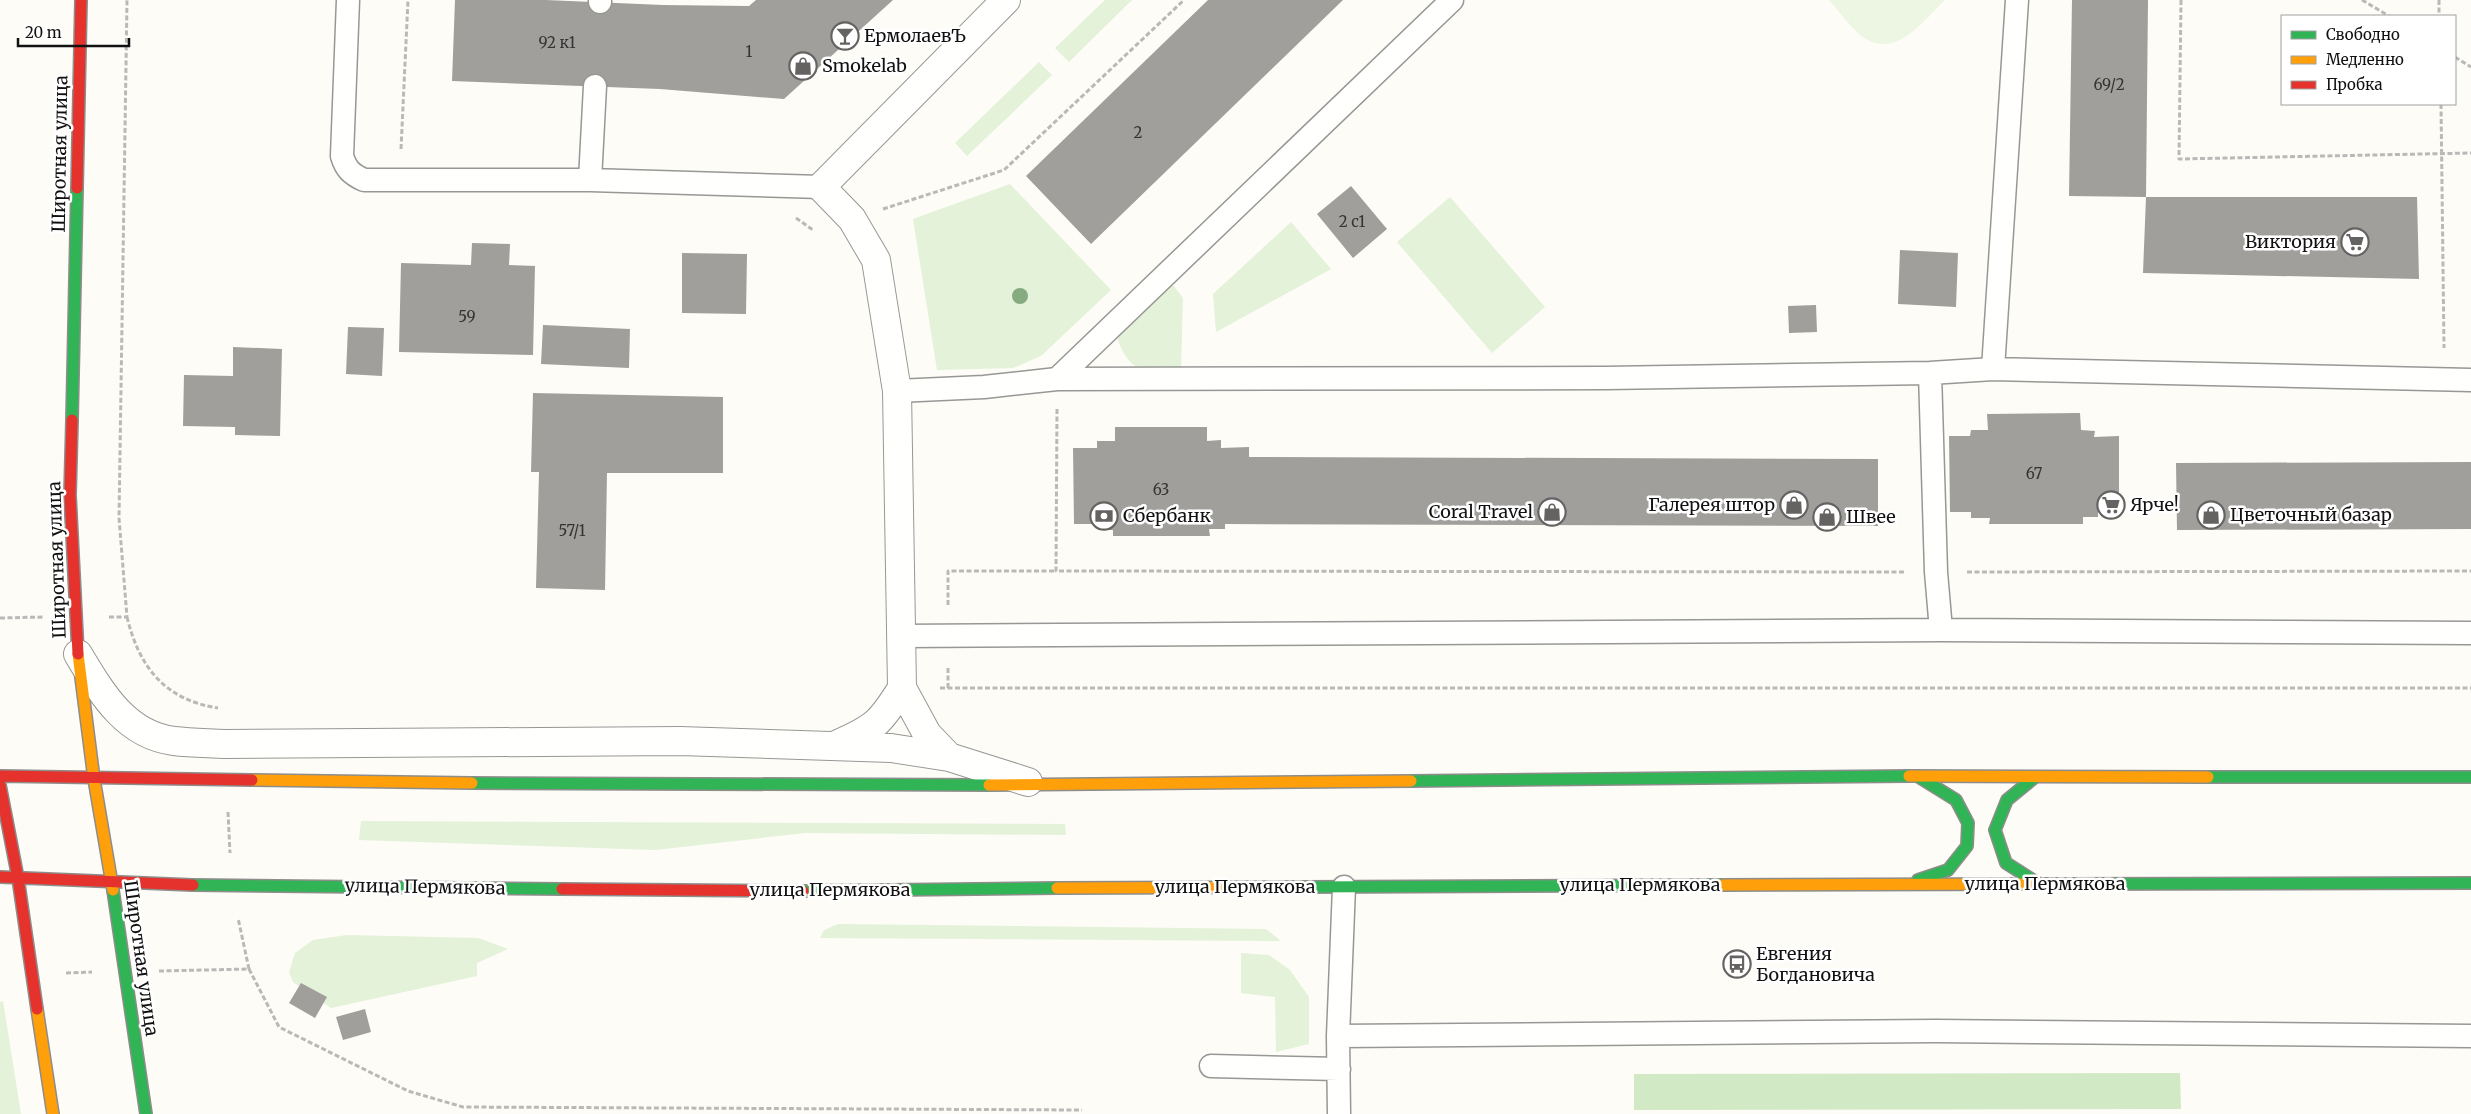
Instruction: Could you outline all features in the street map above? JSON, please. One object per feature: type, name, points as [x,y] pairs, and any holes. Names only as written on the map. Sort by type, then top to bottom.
[{"type":"main road","name":"Широтная улица","points":[[81,0],[70,495],[78,654],[94,779],[112,883],[146,1114]]},
{"type":"main road","points":[[0,776],[94,779],[467,783],[1036,785],[1917,776],[2471,777]]},
{"type":"main road","points":[[1909,884],[1948,870],[1967,846],[1968,823],[1956,800],[1917,776]]},
{"type":"main road","points":[[2034,777],[2007,800],[1995,830],[2006,862],[2039,884]]},
{"type":"main road","points":[[0,785],[18,878],[53,1114]]},
{"type":"main road","name":"улица Пермякова","points":[[0,878],[112,883],[790,891],[1198,886],[2471,884]]},
{"type":"street","points":[[949,757],[927,734],[902,688],[897,391],[876,260],[852,219],[821,187],[1006,0]]},
{"type":"street","points":[[78,654],[103,695],[121,716],[145,732],[173,741],[234,744],[680,741],[890,748],[949,757],[1036,785]]},
{"type":"street","points":[[834,746],[868,731],[887,712],[902,688]]},
{"type":"lane","points":[[348,0],[342,156],[345,168],[353,175],[364,180],[590,180],[821,187]]},
{"type":"lane","points":[[1057,379],[1452,0]]},
{"type":"lane","points":[[1993,369],[2017,0]]},
{"type":"lane","points":[[590,180],[595,86]]},
{"type":"lane","points":[[897,391],[984,387],[1057,379],[1606,378],[1930,373],[1993,369],[2471,380]]},
{"type":"lane","points":[[1930,373],[1936,572],[1941,630]]},
{"type":"lane","points":[[901,636],[1941,630],[2471,633]]},
{"type":"lane","points":[[1339,1114],[1338,1036],[1344,887]]},
{"type":"lane","points":[[1338,1036],[1936,1031],[2471,1036]]},
{"type":"lane","points":[[1210,1066],[1338,1069]]},
{"type":"path","points":[[127,0],[119,518],[127,616],[133,641],[142,660],[154,676],[167,688],[180,696],[223,709]]},
{"type":"path","points":[[400,180],[408,0]]},
{"type":"path","points":[[852,219],[1004,170],[1184,0]]},
{"type":"path","points":[[2181,0],[2179,159],[2471,153]]},
{"type":"path","points":[[2362,0],[2387,15]]},
{"type":"path","points":[[2439,0],[2439,15]]},
{"type":"path","points":[[2456,58],[2471,67]]},
{"type":"path","points":[[2441,105],[2445,379]]},
{"type":"path","points":[[795,217],[816,232]]},
{"type":"path","points":[[1056,571],[1057,379]]},
{"type":"path","points":[[948,688],[948,572],[2471,572]]},
{"type":"path","points":[[0,618],[127,616]]},
{"type":"path","points":[[902,688],[2471,688]]},
{"type":"path","points":[[249,969],[279,1027],[408,1091],[463,1107],[1082,1110]]},
{"type":"green space","points":[[1105,0],[1132,0],[1069,62],[1055,48]]},
{"type":"green space","points":[[1829,0],[1945,0],[1910,34],[1889,44],[1877,44],[1861,36]]},
{"type":"green space","points":[[1039,62],[1052,75],[967,156],[955,143]]},
{"type":"green space","points":[[1010,184],[1111,290],[1041,356],[1013,368],[937,370],[913,219]]},
{"type":"green space","points":[[1450,197],[1545,307],[1492,353],[1397,242]]},
{"type":"green space","points":[[1291,222],[1331,269],[1216,332],[1213,294]]},
{"type":"green space","points":[[1155,284],[1174,286],[1183,298],[1181,369],[1145,370],[1132,363],[1120,346],[1115,324]]},
{"type":"green space","points":[[361,821],[1065,824],[1066,835],[805,833],[655,850],[359,840]]},
{"type":"green space","points":[[838,924],[1266,929],[1281,941],[820,938],[824,930]]},
{"type":"green space","points":[[347,935],[478,938],[508,949],[477,963],[477,976],[331,1008],[293,982],[289,972],[295,953],[313,940]]},
{"type":"green space","points":[[1241,953],[1269,955],[1290,970],[1309,997],[1309,1044],[1276,1052],[1275,997],[1241,993]]},
{"type":"green space","points":[[3,1001],[21,1114],[0,1114],[0,1002]]},
{"type":"green space","points":[[2180,1073],[2181,1109],[1634,1110],[1634,1074]]},
{"type":"building","points":[[455,0],[546,0],[663,5],[749,6],[756,0],[893,0],[784,99],[660,89],[452,81]]},
{"type":"building","points":[[1208,0],[1343,0],[1091,244],[1026,176]]},
{"type":"building","points":[[2072,0],[2148,0],[2146,197],[2069,196]]},
{"type":"building","points":[[1351,186],[1387,229],[1353,258],[1317,214]]},
{"type":"building","points":[[2146,197],[2417,197],[2419,279],[2143,273]]},
{"type":"building","points":[[472,243],[510,244],[509,265],[535,266],[533,355],[399,352],[401,263],[471,265]]},
{"type":"building","points":[[1900,250],[1958,253],[1956,307],[1898,304]]},
{"type":"building","points":[[682,253],[747,254],[746,314],[682,313]]},
{"type":"building","points":[[1816,305],[1817,332],[1789,333],[1788,306]]},
{"type":"building","points":[[543,325],[630,329],[629,368],[541,364]]},
{"type":"building","points":[[348,327],[384,328],[382,376],[346,374]]},
{"type":"building","points":[[233,347],[282,349],[280,436],[235,435],[235,427],[183,426],[184,375],[233,376]]},
{"type":"building","points":[[533,393],[723,397],[723,473],[607,473],[605,590],[536,588],[539,472],[531,472]]},
{"type":"building","points":[[2080,413],[2081,430],[2095,431],[2094,437],[2119,436],[2119,511],[2098,511],[2098,517],[2083,517],[2083,524],[1989,524],[1990,518],[1971,518],[1971,512],[1950,512],[1949,436],[1970,436],[1971,430],[1988,430],[1987,414]]},
{"type":"building","points":[[1115,427],[1207,427],[1207,441],[1221,440],[1221,448],[1249,447],[1249,457],[1878,459],[1878,526],[1225,524],[1225,529],[1209,529],[1210,536],[1113,536],[1113,530],[1098,530],[1098,524],[1074,524],[1073,448],[1097,448],[1097,441],[1115,441]]},
{"type":"building","points":[[2471,462],[2471,529],[2177,530],[2176,463]]},
{"type":"building","points":[[301,983],[327,997],[315,1018],[289,1003]]},
{"type":"building","points":[[365,1009],[371,1032],[343,1040],[336,1017]]},
{"type":"traffic: fast","points":[[72,420],[77,188]]},
{"type":"traffic: fast","points":[[1411,781],[1909,776]]},
{"type":"traffic: fast","points":[[1918,880],[1948,870],[1967,846],[1968,823],[1956,800],[1919,777]]},
{"type":"traffic: fast","points":[[2035,777],[2007,800],[1995,830],[2006,863],[2039,884]]},
{"type":"traffic: fast","points":[[2208,777],[2471,777]]},
{"type":"traffic: fast","points":[[472,783],[989,785]]},
{"type":"traffic: fast","points":[[2064,884],[2471,883]]},
{"type":"traffic: fast","points":[[193,885],[562,889]]},
{"type":"traffic: fast","points":[[1303,887],[1722,885]]},
{"type":"traffic: fast","points":[[803,891],[1057,888]]},
{"type":"traffic: fast","points":[[113,890],[146,1114]]},
{"type":"traffic: slow","points":[[78,654],[94,779],[113,890]]},
{"type":"traffic: slow","points":[[1909,776],[2208,777]]},
{"type":"traffic: slow","points":[[252,780],[472,783]]},
{"type":"traffic: slow","points":[[989,785],[1411,781]]},
{"type":"traffic: slow","points":[[1722,885],[2064,884]]},
{"type":"traffic: slow","points":[[1057,888],[1303,887]]},
{"type":"traffic: slow","points":[[37,1009],[53,1114]]},
{"type":"traffic: jam","points":[[77,188],[81,0]]},
{"type":"traffic: jam","points":[[72,420],[70,495],[78,654]]},
{"type":"traffic: jam","points":[[0,776],[252,780]]},
{"type":"traffic: jam","points":[[0,785],[18,878],[37,1009]]},
{"type":"traffic: jam","points":[[0,877],[193,885]]},
{"type":"traffic: jam","points":[[562,889],[803,891]]},
{"type":"place","name":"ЕрмолаевЪ","points":[[845,36]]},
{"type":"place","name":"Smokelab","points":[[803,66]]},
{"type":"place","name":"Виктория","points":[[2355,242]]},
{"type":"place","name":"Галерея штор","points":[[1794,505]]},
{"type":"place","name":"Ярче!","points":[[2111,505]]},
{"type":"place","name":"Coral Travel","points":[[1552,512]]},
{"type":"place","name":"Цветочный базар","points":[[2211,515]]},
{"type":"place","name":"Сбербанк","points":[[1104,516]]},
{"type":"place","name":"Швее","points":[[1827,517]]},
{"type":"place","name":"Евгения Богдановича","points":[[1737,964]]}]
